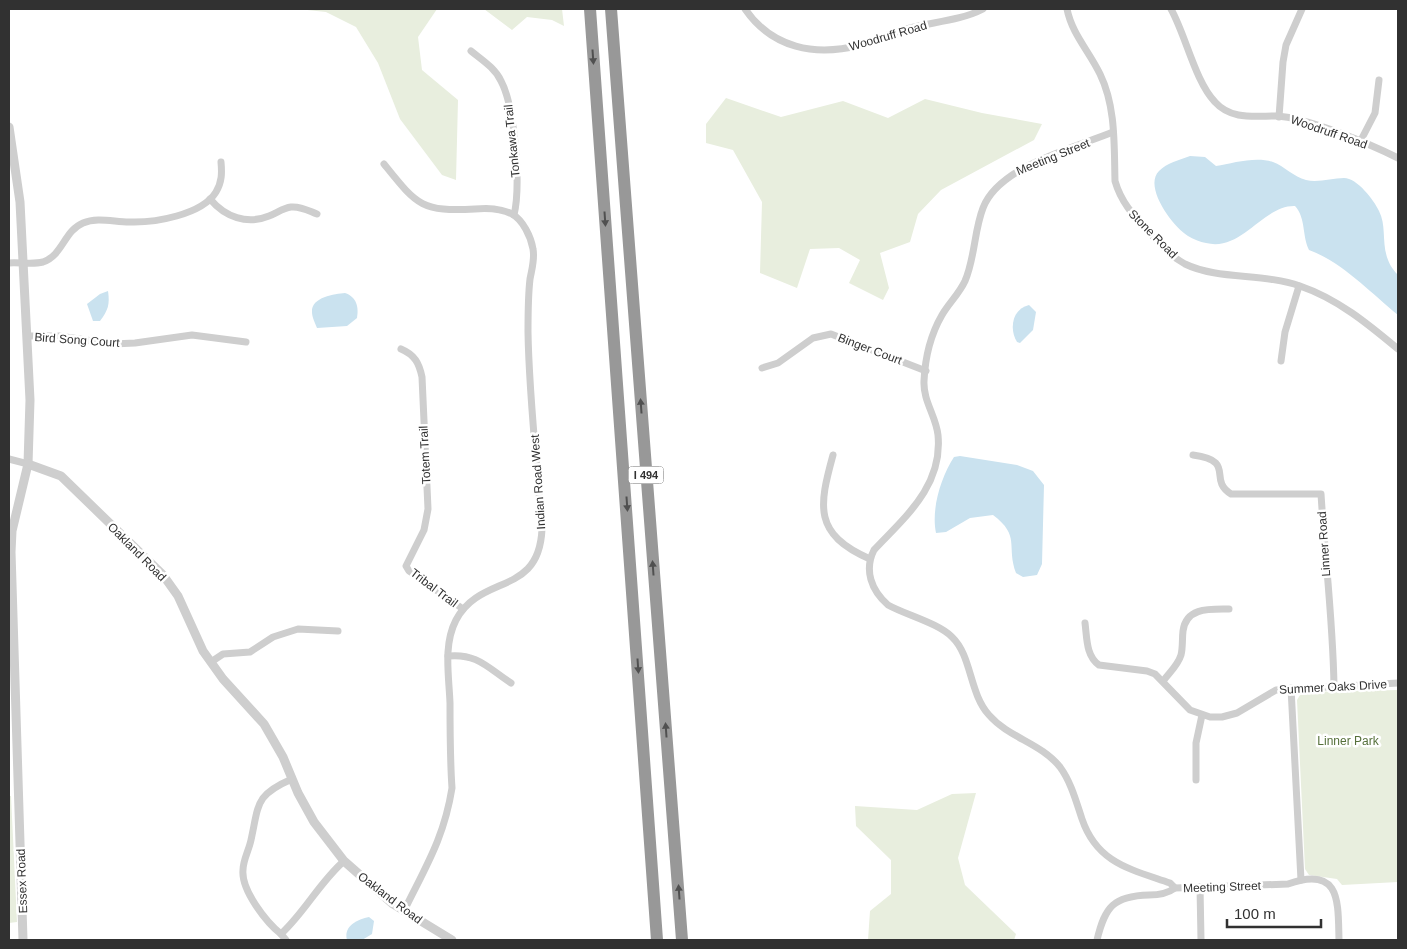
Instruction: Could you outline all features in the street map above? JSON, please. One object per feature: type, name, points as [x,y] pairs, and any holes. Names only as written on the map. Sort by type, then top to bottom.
[{"type":"highway","name":"I 494","points":[[590,9],[657,940]]},
{"type":"highway","name":"I 494","points":[[611,9],[682,940]]},
{"type":"street","name":"Woodruff Road","points":[[745,9],[770,36],[779,42],[789,45],[828,49],[861,45],[892,33],[964,16],[983,9]]},
{"type":"street","name":"Stone Road","points":[[1066,9],[1074,31],[1106,87],[1110,102],[1113,132],[1115,181],[1123,203],[1171,255],[1198,269],[1276,279],[1317,292],[1355,314],[1398,349]]},
{"type":"street","name":"Woodruff Road","points":[[1172,9],[1204,86],[1216,104],[1235,115],[1301,120],[1398,158]]},
{"type":"street","points":[[1279,117],[1286,46],[1302,9]]},
{"type":"street","name":"Tonkawa Trail","points":[[471,51],[491,67],[500,79],[510,105],[518,198],[514,215]]},
{"type":"street","points":[[1360,142],[1375,113],[1379,80]]},
{"type":"street","points":[[9,127],[20,202],[30,400],[28,464],[9,458]]},
{"type":"street","name":"Meeting Street","points":[[1113,132],[1021,169],[998,184],[989,194],[979,220],[966,279],[936,327],[926,371],[925,392],[938,436],[935,467],[927,488],[916,507],[874,550],[870,559],[870,576],[879,597],[893,608],[951,636],[959,645],[975,694],[990,716],[999,724],[1048,754],[1058,764],[1066,776],[1084,826],[1097,847],[1116,863],[1170,883],[1174,888],[1288,884],[1301,880]]},
{"type":"street","points":[[9,263],[42,262],[55,255],[74,228],[82,223],[100,220],[149,222],[180,214],[210,199],[215,194],[222,180],[221,162]]},
{"type":"street","points":[[384,164],[410,195],[425,206],[444,211],[492,208],[514,215]]},
{"type":"street","points":[[210,199],[221,210],[240,219],[261,219],[290,207],[303,208],[318,214]]},
{"type":"street","name":"Indian Road West","points":[[404,911],[432,859],[446,822],[450,803],[452,788],[448,656],[451,632],[463,609],[480,595],[521,576],[534,562],[542,544],[528,330],[534,251],[527,231],[514,215]]},
{"type":"street","points":[[1281,361],[1284,332],[1299,286]]},
{"type":"street","name":"Binger Court","points":[[762,368],[778,363],[813,338],[831,334],[926,371]]},
{"type":"street","name":"Bird Song Court","points":[[28,336],[59,336],[112,344],[135,343],[192,335],[246,342]]},
{"type":"street","name":"Totem Trail","points":[[401,349],[417,359],[422,377],[428,509],[424,530],[406,566]]},
{"type":"street","points":[[833,455],[822,497],[825,517],[840,542],[870,559]]},
{"type":"street","name":"Linner Road","points":[[1194,455],[1207,457],[1218,464],[1222,486],[1232,494],[1321,494],[1327,582],[1332,614],[1334,686]]},
{"type":"street","name":"Essex Road","points":[[23,940],[10,581],[12,531],[28,464]]},
{"type":"street","name":"Oakland Road","points":[[28,464],[61,476],[163,575],[178,596],[203,651],[264,724],[283,757],[314,822],[344,861],[377,892],[452,940]]},
{"type":"street","name":"Tribal Trail","points":[[406,566],[410,571],[463,609]]},
{"type":"street","points":[[1164,680],[1177,663],[1181,654],[1183,632],[1188,618],[1200,610],[1229,609]]},
{"type":"street","points":[[1085,623],[1089,651],[1094,662],[1105,666],[1147,671],[1164,680],[1181,702],[1190,710],[1202,715],[1196,743],[1196,780]]},
{"type":"street","points":[[211,662],[223,654],[250,652],[273,637],[291,630],[312,628],[338,631]]},
{"type":"street","points":[[448,656],[469,656],[477,659],[511,683]]},
{"type":"street","name":"Summer Oaks Drive","points":[[1202,715],[1230,715],[1268,693],[1291,688],[1398,683]]},
{"type":"street","points":[[1291,688],[1301,880],[1321,881],[1330,885],[1336,893],[1339,940]]},
{"type":"street","points":[[292,779],[270,790],[258,805],[242,872],[246,886],[262,915],[283,937],[324,880],[344,861]]},
{"type":"street","points":[[1200,887],[1201,940]]},
{"type":"street","points":[[1097,940],[1104,916],[1116,902],[1134,896],[1169,893],[1174,888]]},
{"type":"green space","points":[[298,9],[437,9],[418,37],[422,70],[458,100],[456,180],[442,175],[400,119],[378,63],[356,27],[326,12]]},
{"type":"green space","points":[[484,9],[562,9],[564,26],[552,20],[527,17],[512,30]]},
{"type":"green space","points":[[726,98],[781,117],[843,101],[888,118],[925,99],[982,113],[1042,124],[1034,140],[941,190],[918,214],[910,242],[880,253],[889,288],[883,300],[849,283],[860,260],[839,248],[810,249],[797,288],[760,273],[762,202],[733,150],[706,143],[706,124]]},
{"type":"green space","name":"Linner Park","points":[[1398,690],[1398,882],[1342,885],[1337,879],[1309,875],[1305,869],[1297,700],[1300,695],[1308,692]]},
{"type":"green space","points":[[976,793],[958,858],[965,885],[1016,934],[1014,940],[868,940],[870,911],[891,894],[891,860],[856,826],[855,806],[917,810],[952,794]]},
{"type":"green space","points":[[9,796],[11,796],[17,922],[9,923]]},
{"type":"water","points":[[1190,156],[1205,157],[1216,166],[1244,161],[1266,160],[1306,180],[1344,178],[1349,179],[1365,190],[1382,218],[1385,251],[1398,275],[1398,315],[1345,270],[1309,250],[1301,216],[1295,206],[1283,208],[1273,213],[1231,241],[1219,244],[1206,243],[1188,236],[1168,216],[1162,206],[1157,196],[1155,178],[1159,171],[1166,166]]},
{"type":"water","points":[[108,291],[107,310],[100,321],[93,321],[87,304],[100,294]]},
{"type":"water","points":[[345,293],[355,300],[358,310],[357,318],[347,326],[317,328],[312,312],[315,303],[324,297]]},
{"type":"water","points":[[1029,305],[1036,312],[1033,330],[1020,343],[1017,342],[1013,331],[1014,320],[1023,307]]},
{"type":"water","points":[[960,456],[1017,465],[1033,471],[1044,485],[1042,564],[1037,575],[1023,577],[1016,573],[1013,564],[1010,535],[1002,522],[993,515],[970,518],[946,532],[936,533],[936,504],[941,484],[954,457]]},
{"type":"water","points":[[369,917],[374,921],[372,934],[362,940],[347,940],[346,935],[349,927],[360,919]]}]
